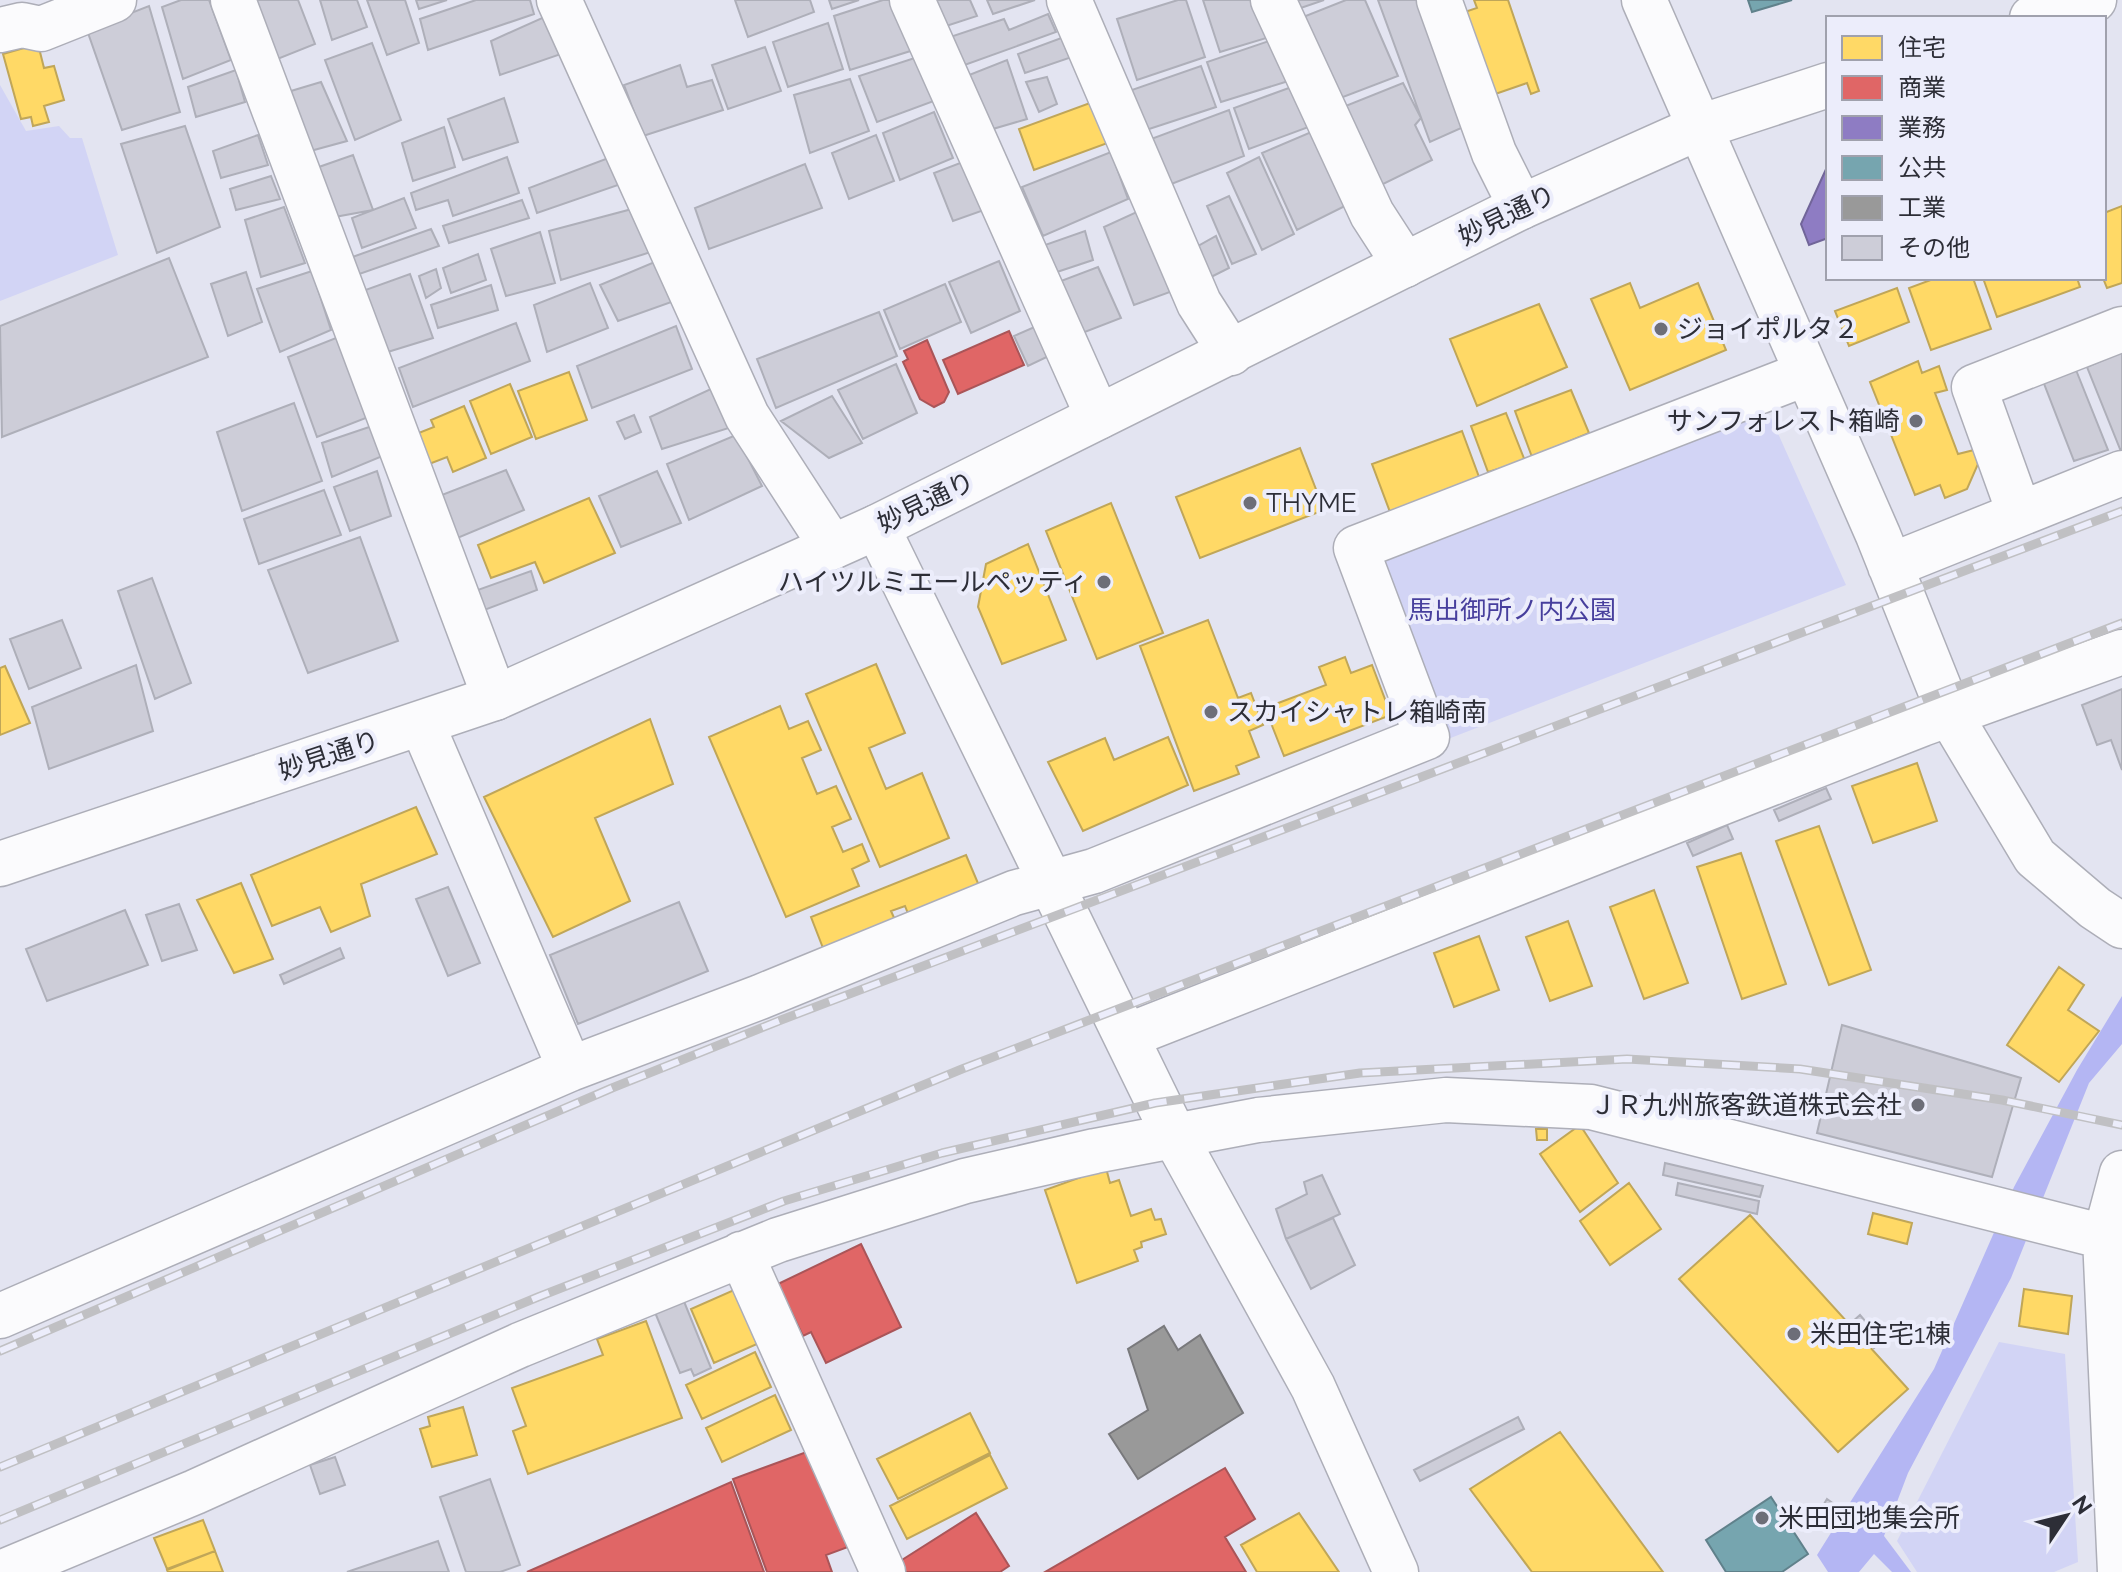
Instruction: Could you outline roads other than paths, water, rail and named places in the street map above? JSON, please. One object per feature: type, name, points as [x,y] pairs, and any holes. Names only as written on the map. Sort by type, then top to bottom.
[{"type":"street","points":[[13,18],[41,29],[114,0]]},
{"type":"street","points":[[233,0],[455,601],[495,698]]},
{"type":"street","points":[[559,0],[747,416],[832,547]]},
{"type":"street","points":[[912,0],[1098,417]]},
{"type":"street","points":[[1069,0],[1199,303],[1231,353]]},
{"type":"street","points":[[1273,0],[1372,214],[1405,265]]},
{"type":"street","points":[[1439,0],[1494,153],[1521,207]]},
{"type":"street","points":[[1644,0],[1890,566],[1950,715],[2035,857],[2095,908],[2122,926]]},
{"type":"street","points":[[2039,16],[2094,0]]},
{"type":"street","name":"妙見通り","points":[[0,864],[495,698],[877,527],[1521,207],[1700,127],[1826,86]]},
{"type":"street","points":[[2019,512],[1974,387],[2122,329]]},
{"type":"street","points":[[0,1316],[570,1069],[760,997],[1014,893],[1094,871],[1427,737],[1356,548],[1807,373]]},
{"type":"street","points":[[1890,566],[2122,473]]},
{"type":"street","points":[[877,527],[1174,1135],[1313,1387],[1396,1572]]},
{"type":"street","points":[[1127,1036],[1950,715],[2122,652]]},
{"type":"street","points":[[422,724],[570,1069]]},
{"type":"street","points":[[3,1572],[195,1492],[520,1345],[741,1254],[965,1181],[1174,1135],[1258,1120],[1446,1100],[1591,1107],[2105,1237]]},
{"type":"street","points":[[2120,1572],[2105,1237],[2122,1173]]},
{"type":"street","points":[[741,1254],[883,1572]]},
{"type":"water","points":[[2122,996],[2122,1044],[2089,1083],[2011,1278],[1908,1473],[1884,1536],[1911,1572],[1892,1572],[1874,1554],[1859,1572],[1828,1572],[1817,1555],[1934,1369],[2014,1187],[2077,1070]]},
{"type":"railway","points":[[0,1351],[612,1088],[781,1020],[2122,511]]},
{"type":"railway","points":[[0,1467],[962,1069],[2122,623]]},
{"type":"railway","points":[[0,1520],[538,1297],[784,1201],[942,1153],[1155,1103],[1360,1073],[1627,1059],[1800,1069],[2002,1100],[2122,1125]]},
{"type":"place","name":"ジョイポルタ２","points":[[1661,329]]},
{"type":"place","name":"サンフォレスト箱崎","points":[[1916,421]]},
{"type":"place","name":"THYME","points":[[1250,503]]},
{"type":"place","name":"ハイツルミエールペッティ","points":[[1104,582]]},
{"type":"place","name":"スカイシャトレ箱崎南","points":[[1211,712]]},
{"type":"place","name":"ＪＲ九州旅客鉄道株式会社","points":[[1918,1105]]},
{"type":"place","name":"米田住宅1棟","points":[[1794,1334]]},
{"type":"place","name":"米田団地集会所","points":[[1762,1518]]},
{"type":"park label","name":"馬出御所ノ内公園","points":[[1512,610]]}]
